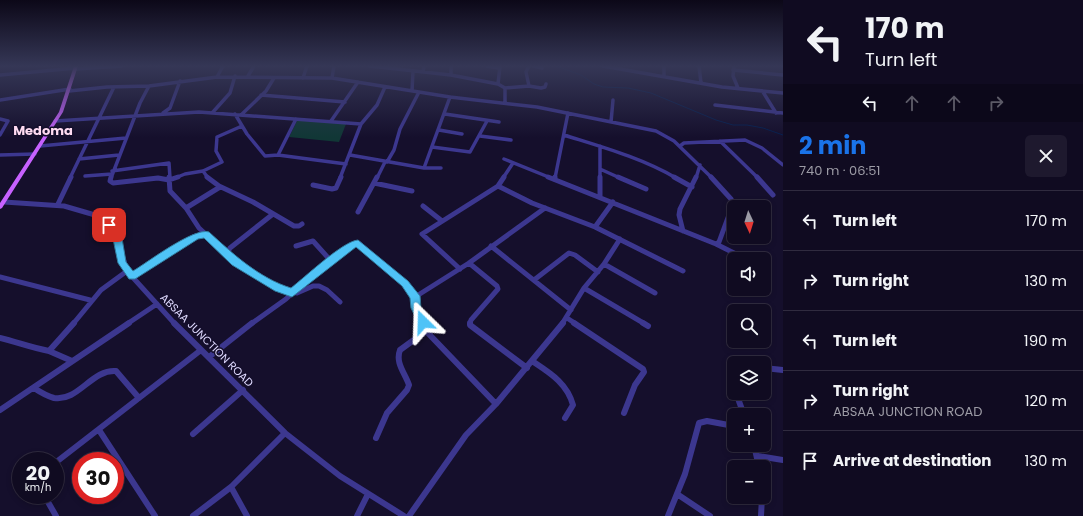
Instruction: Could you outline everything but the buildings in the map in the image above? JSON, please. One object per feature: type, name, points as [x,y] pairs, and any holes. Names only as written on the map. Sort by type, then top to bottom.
[{"type":"main road","points":[[0,207],[61,112],[69,90]]},
{"type":"street","points":[[0,100],[68,90]]},
{"type":"street","points":[[58,204],[112,90]]},
{"type":"street","points":[[148,90],[135,115],[112,172],[110,182],[113,183],[158,178],[169,180],[185,174],[203,171],[222,162],[216,151],[217,137],[242,126]]},
{"type":"street","points":[[162,114],[170,108],[177,90]]},
{"type":"street","points":[[213,112],[231,90]]},
{"type":"street","points":[[241,115],[265,90]]},
{"type":"street","points":[[331,122],[353,90]]},
{"type":"street","points":[[313,185],[322,188],[335,188],[350,155],[361,124],[377,104],[384,90]]},
{"type":"street","points":[[406,90],[450,97],[505,102],[537,107],[656,131],[680,146],[700,165],[732,201],[733,204],[719,242],[716,244]]},
{"type":"street","points":[[505,90],[505,102]]},
{"type":"street","points":[[752,90],[783,93]]},
{"type":"street","points":[[358,212],[394,150],[400,129],[419,92]]},
{"type":"street","points":[[764,92],[775,112]]},
{"type":"street","points":[[261,95],[345,102]]},
{"type":"street","points":[[424,168],[450,97]]},
{"type":"street","points":[[611,122],[613,100]]},
{"type":"street","points":[[716,105],[783,114]]},
{"type":"street","points":[[170,108],[172,113]]},
{"type":"street","points":[[55,122],[135,115],[213,112],[361,124]]},
{"type":"street","points":[[555,179],[568,113]]},
{"type":"street","points":[[235,114],[242,126],[265,156],[278,155],[346,164]]},
{"type":"street","points":[[445,114],[499,122]]},
{"type":"street","points":[[278,155],[296,119]]},
{"type":"street","points":[[0,120],[6,120],[8,122],[1,131],[0,135]]},
{"type":"street","points":[[432,147],[470,152],[487,121]]},
{"type":"street","points":[[439,130],[462,134]]},
{"type":"street","points":[[564,135],[615,150],[663,170],[692,187]]},
{"type":"street","points":[[480,136],[511,140]]},
{"type":"street","points":[[40,146],[126,138]]},
{"type":"street","points":[[680,146],[684,143],[738,139],[754,143],[783,166]]},
{"type":"street","points":[[720,141],[756,175],[773,195]]},
{"type":"street","points":[[600,146],[600,197]]},
{"type":"street","points":[[0,156],[35,154]]},
{"type":"street","points":[[79,159],[119,155]]},
{"type":"street","points":[[350,155],[424,168],[441,168]]},
{"type":"street","points":[[504,159],[716,244],[732,252]]},
{"type":"street","points":[[460,268],[422,235],[423,232],[498,186],[514,163]]},
{"type":"street","points":[[85,176],[169,164],[170,191],[186,208],[199,228],[226,255],[274,286],[297,294],[313,286],[319,286],[327,290],[340,302]]},
{"type":"street","points":[[683,231],[679,214],[681,206],[699,172],[700,165]]},
{"type":"street","points":[[600,169],[646,189]]},
{"type":"street","points":[[203,171],[220,187],[253,202],[294,226],[299,226],[302,224]]},
{"type":"street","points":[[374,183],[412,191]]},
{"type":"street","points":[[498,186],[545,208],[620,238],[683,271]]},
{"type":"street","points":[[186,208],[220,187]]},
{"type":"street","name":"ABSAA JUNCTION ROAD","points":[[4,202],[58,204],[87,212],[109,225],[116,234],[122,263],[132,277],[201,350],[285,433],[340,476],[404,516]]},
{"type":"street","points":[[595,227],[613,202]]},
{"type":"street","points":[[423,206],[442,221]]},
{"type":"street","points":[[415,296],[469,263],[545,208]]},
{"type":"street","points":[[226,255],[230,248],[273,214]]},
{"type":"street","points":[[195,236],[199,228]]},
{"type":"street","points":[[132,277],[195,236],[206,234]]},
{"type":"street","points":[[409,516],[466,435],[496,404],[567,318],[584,288],[604,264],[620,238]]},
{"type":"street","points":[[296,246],[313,241],[331,260]]},
{"type":"street","points":[[218,247],[236,243]]},
{"type":"street","points":[[209,357],[292,293],[331,260],[355,243],[360,244],[405,283],[415,296],[416,308],[426,331],[496,404]]},
{"type":"street","points":[[491,246],[571,310]]},
{"type":"street","points":[[534,280],[568,253],[575,255],[598,272]]},
{"type":"street","points":[[469,263],[497,286],[498,289],[470,320],[470,325],[527,368]]},
{"type":"street","points":[[604,264],[656,293]]},
{"type":"street","points":[[49,351],[101,288],[127,271]]},
{"type":"street","points":[[0,278],[90,300]]},
{"type":"street","points":[[584,288],[648,326]]},
{"type":"street","points":[[0,410],[157,304]]},
{"type":"street","points":[[567,318],[643,369],[644,372],[635,385],[624,413]]},
{"type":"street","points":[[376,438],[387,414],[407,390],[409,385],[397,359],[398,354],[400,350],[426,331]]},
{"type":"street","points":[[0,338],[14,341],[29,347],[49,351],[72,361]]},
{"type":"street","points":[[64,456],[201,350]]},
{"type":"street","points":[[532,360],[560,381],[568,389],[573,405],[565,418]]},
{"type":"street","points":[[34,388],[50,397],[59,399],[81,388],[111,369],[116,371],[138,398]]},
{"type":"street","points":[[771,369],[783,370]]},
{"type":"street","points":[[193,434],[243,390]]},
{"type":"street","points":[[668,516],[685,474],[699,423],[707,421],[727,425]]},
{"type":"street","points":[[99,430],[155,516]]},
{"type":"street","points":[[193,516],[231,487],[285,433]]},
{"type":"street","points":[[757,452],[758,460]]},
{"type":"street","points":[[758,456],[783,460]]},
{"type":"street","points":[[231,487],[247,516]]},
{"type":"street","points":[[357,516],[368,494]]},
{"type":"street","points":[[677,494],[710,516]]},
{"type":"street","points":[[49,504],[56,516]]},
{"type":"street","points":[[761,516],[762,504]]},
{"type":"green space","points":[[298,119],[346,124],[339,142],[289,137]]},
{"type":"waterway","points":[[638,90],[651,93],[716,120],[733,125],[747,125],[763,128],[783,135]]},
{"type":"district","name":"Medoma","points":[[43,130]]},
{"type":"route","points":[[109,225],[116,234],[122,263],[132,277],[195,236],[206,234],[230,258],[279,288],[292,293],[331,260],[355,243],[358,243],[405,283],[415,296],[416,308],[423,322]]}]
